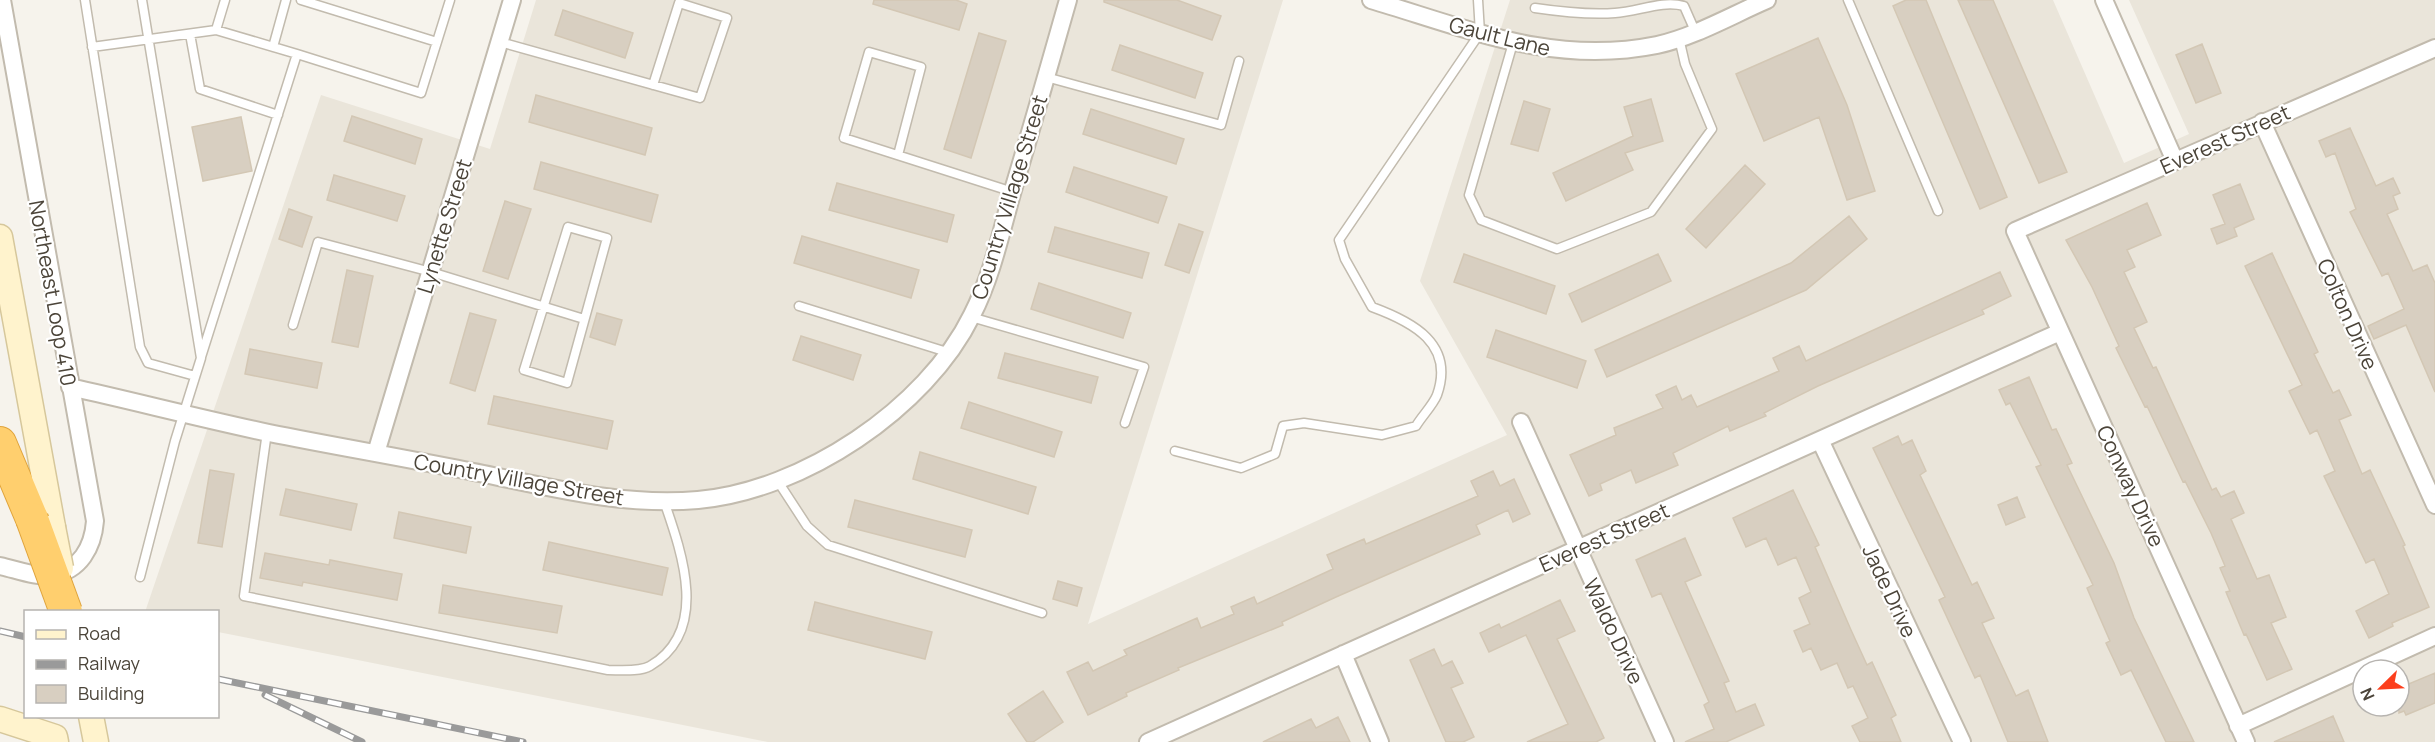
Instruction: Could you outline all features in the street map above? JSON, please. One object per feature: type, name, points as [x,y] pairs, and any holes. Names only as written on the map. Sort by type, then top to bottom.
[{"type":"highway","points":[[0,443],[42,523],[67,610]]},
{"type":"main road","name":"Northeast Loop 410","points":[[0,237],[42,523]]},
{"type":"main road","points":[[91,718],[96,742]]},
{"type":"main road","points":[[0,719],[56,739]]},
{"type":"street","name":"Northeast Loop 410","points":[[0,566],[51,576],[73,567],[87,554],[94,538],[95,521],[2,0]]},
{"type":"street","name":"Lynette Street","points":[[376,453],[512,0]]},
{"type":"street","name":"Country Village Street","points":[[70,387],[267,432],[605,499],[701,500],[777,480],[804,470],[875,427],[909,398],[972,317],[990,273],[1068,0]]},
{"type":"street","name":"Gault Lane","points":[[1371,0],[1513,43],[1585,53],[1658,45],[1767,0]]},
{"type":"street","points":[[2104,0],[2175,161]]},
{"type":"street","name":"Everest Street","points":[[2015,231],[2435,48]]},
{"type":"street","name":"Colton Drive","points":[[2262,122],[2435,505]]},
{"type":"street","name":"Conway Drive","points":[[2015,231],[2246,742]]},
{"type":"street","name":"Everest Street","points":[[1148,742],[2060,332]]},
{"type":"street","name":"Waldo Drive","points":[[1521,422],[1665,742]]},
{"type":"street","name":"Jade Drive","points":[[1820,440],[1962,742]]},
{"type":"street","points":[[2238,726],[2435,636]]},
{"type":"street","points":[[1343,654],[1380,742]]},
{"type":"lane","points":[[85,0],[140,346],[148,363],[195,376]]},
{"type":"lane","points":[[142,0],[201,358]]},
{"type":"lane","points":[[216,30],[225,0]]},
{"type":"lane","points":[[273,47],[286,0]]},
{"type":"lane","points":[[301,0],[437,42]]},
{"type":"lane","points":[[92,47],[216,30],[421,93],[450,0]]},
{"type":"lane","points":[[1175,451],[1241,468],[1275,454],[1283,426],[1304,423],[1382,435],[1416,426],[1437,396],[1442,366],[1427,335],[1391,314],[1371,308],[1345,259],[1339,240],[1480,33],[1478,0]]},
{"type":"lane","points":[[1848,0],[1938,211]]},
{"type":"lane","points":[[1535,8],[1579,14],[1618,13],[1672,2],[1683,6],[1695,31]]},
{"type":"lane","points":[[500,42],[653,85],[700,98],[727,18],[679,3],[653,85]]},
{"type":"lane","points":[[190,34],[200,89],[278,115]]},
{"type":"lane","points":[[1513,43],[1469,195],[1481,220],[1557,249],[1651,212],[1712,129],[1685,64],[1678,38]]},
{"type":"lane","points":[[898,155],[921,67],[870,52],[844,138],[1013,192]]},
{"type":"lane","points":[[140,577],[195,376],[297,54]]},
{"type":"lane","points":[[1046,76],[1221,125],[1239,61]]},
{"type":"lane","points":[[568,227],[607,238],[567,383],[524,370],[543,307],[568,227]]},
{"type":"lane","points":[[293,325],[318,242],[431,272],[585,319]]},
{"type":"lane","points":[[800,306],[947,352]]},
{"type":"lane","points":[[972,317],[1144,368],[1125,423]]},
{"type":"lane","points":[[267,432],[244,596],[608,670],[648,668],[667,652],[682,630],[687,600],[681,549],[664,501]]},
{"type":"lane","points":[[777,480],[807,525],[828,545],[1042,613]]},
{"type":"shaded area","points":[[536,0],[1283,0],[1088,624],[1507,435],[1420,281],[1510,0],[2053,0],[2124,163],[2189,134],[2129,0],[2435,0],[2435,742],[768,742],[219,632],[219,610],[146,610],[321,95],[490,149]]},
{"type":"building","points":[[874,0],[956,0],[967,4],[959,30],[873,4]]},
{"type":"building","points":[[1104,0],[1177,0],[1221,16],[1212,40],[1104,2]]},
{"type":"building","points":[[1906,0],[1926,0],[2007,197],[1980,209],[1893,6]]},
{"type":"building","points":[[1958,0],[1993,0],[2067,172],[2039,183]]},
{"type":"building","points":[[563,10],[633,33],[625,58],[555,35]]},
{"type":"building","points":[[979,33],[1006,41],[971,158],[944,149]]},
{"type":"building","points":[[1818,38],[1847,105],[1875,191],[1847,200],[1819,117],[1764,141],[1736,74]]},
{"type":"building","points":[[2202,44],[2221,93],[2196,103],[2176,55]]},
{"type":"building","points":[[1120,45],[1203,73],[1195,98],[1112,70]]},
{"type":"building","points":[[536,95],[652,128],[645,155],[529,122]]},
{"type":"building","points":[[1651,99],[1663,141],[1625,153],[1633,170],[1566,201],[1553,173],[1633,136],[1624,107]]},
{"type":"building","points":[[1524,101],[1550,109],[1538,151],[1511,144]]},
{"type":"building","points":[[1091,109],[1184,139],[1176,164],[1083,134]]},
{"type":"building","points":[[352,116],[422,139],[415,164],[344,141]]},
{"type":"building","points":[[241,117],[252,171],[203,181],[192,127]]},
{"type":"building","points":[[2350,128],[2376,186],[2393,178],[2400,193],[2393,196],[2398,209],[2387,214],[2413,271],[2427,265],[2435,283],[2435,392],[2406,325],[2374,339],[2368,326],[2404,309],[2388,273],[2382,276],[2350,212],[2356,209],[2335,153],[2326,157],[2319,141]]},
{"type":"building","points":[[541,162],[658,195],[651,222],[534,189]]},
{"type":"building","points":[[1745,165],[1765,184],[1706,248],[1686,229]]},
{"type":"building","points":[[1074,167],[1167,197],[1158,223],[1066,192]]},
{"type":"building","points":[[334,175],[405,196],[397,221],[327,200]]},
{"type":"building","points":[[837,183],[954,215],[947,242],[829,210]]},
{"type":"building","points":[[2240,184],[2254,219],[2234,228],[2237,236],[2217,244],[2211,229],[2225,224],[2213,195]]},
{"type":"building","points":[[505,201],[531,209],[508,279],[483,271]]},
{"type":"building","points":[[2147,203],[2161,235],[2127,250],[2135,267],[2124,272],[2147,322],[2134,328],[2153,368],[2156,367],[2212,490],[2216,488],[2221,497],[2234,491],[2244,513],[2231,519],[2257,579],[2269,575],[2286,617],[2271,623],[2292,669],[2267,680],[2246,634],[2244,635],[2226,592],[2230,591],[2220,568],[2225,566],[2211,533],[2185,481],[2183,482],[2147,406],[2145,407],[2116,348],[2119,346],[2092,287],[2066,240]]},
{"type":"building","points":[[289,209],[312,217],[302,247],[279,239]]},
{"type":"building","points":[[1849,216],[1867,239],[1806,290],[1607,377],[1595,350],[1791,263]]},
{"type":"building","points":[[1179,224],[1203,232],[1189,273],[1165,265]]},
{"type":"building","points":[[1055,227],[1149,253],[1142,278],[1048,252]]},
{"type":"building","points":[[802,236],[919,270],[911,298],[794,263]]},
{"type":"building","points":[[2272,253],[2318,352],[2314,354],[2333,393],[2339,390],[2351,415],[2339,420],[2362,474],[2370,470],[2405,545],[2403,546],[2429,607],[2392,623],[2393,626],[2369,638],[2356,611],[2389,594],[2374,559],[2366,563],[2324,476],[2335,471],[2317,430],[2310,434],[2289,391],[2302,385],[2245,266]]},
{"type":"building","points":[[1464,254],[1555,286],[1546,314],[1454,282]]},
{"type":"building","points":[[1658,254],[1671,281],[1582,322],[1569,294]]},
{"type":"building","points":[[347,270],[373,276],[358,347],[332,342]]},
{"type":"building","points":[[2000,272],[2011,296],[1982,310],[1984,314],[1818,386],[1764,413],[1766,416],[1730,431],[1728,426],[1673,453],[1678,465],[1636,483],[1631,470],[1600,484],[1602,490],[1589,496],[1570,455],[1616,435],[1614,428],[1663,408],[1656,395],[1676,386],[1682,400],[1691,395],[1697,407],[1779,371],[1773,358],[1799,346],[1806,361]]},
{"type":"building","points":[[1039,283],[1131,313],[1123,338],[1031,309]]},
{"type":"building","points":[[470,313],[496,320],[475,391],[450,383]]},
{"type":"building","points":[[597,313],[622,320],[615,345],[590,337]]},
{"type":"building","points":[[1496,330],[1586,361],[1577,388],[1487,357]]},
{"type":"building","points":[[801,336],[861,355],[853,380],[793,360]]},
{"type":"building","points":[[250,349],[322,363],[317,388],[245,374]]},
{"type":"building","points":[[1005,353],[1098,377],[1091,403],[998,378]]},
{"type":"building","points":[[2029,377],[2052,430],[2056,429],[2072,463],[2067,465],[2114,563],[2134,618],[2194,742],[2166,742],[2131,670],[2121,675],[2106,643],[2110,641],[2087,588],[2093,585],[2036,467],[2041,465],[2010,403],[2006,405],[1999,390]]},
{"type":"building","points":[[494,396],[613,421],[607,449],[488,424]]},
{"type":"building","points":[[969,402],[1062,432],[1054,457],[961,428]]},
{"type":"building","points":[[1898,436],[1902,445],[1912,440],[1926,471],[1920,475],[1972,585],[1977,582],[1994,618],[1982,623],[2016,696],[2028,690],[2048,742],[2008,742],[1980,675],[1975,678],[1939,600],[1945,597],[1873,448]]},
{"type":"building","points":[[920,452],[1036,487],[1028,514],[913,479]]},
{"type":"building","points":[[210,470],[234,474],[222,547],[198,543]]},
{"type":"building","points":[[1493,471],[1500,486],[1514,479],[1530,514],[1513,522],[1508,510],[1476,525],[1480,534],[1336,597],[1282,622],[1283,625],[1178,668],[1179,670],[1126,693],[1127,696],[1088,715],[1067,672],[1088,662],[1093,671],[1127,655],[1124,650],[1197,618],[1201,628],[1234,614],[1231,607],[1254,597],[1257,604],[1333,569],[1327,555],[1364,539],[1366,544],[1478,496],[1471,481]]},
{"type":"building","points":[[286,489],[357,504],[351,530],[280,515]]},
{"type":"building","points":[[1793,490],[1819,545],[1815,547],[1867,665],[1872,662],[1896,715],[1891,718],[1901,742],[1860,742],[1852,726],[1868,718],[1853,686],[1848,688],[1837,663],[1821,670],[1811,648],[1803,652],[1794,631],[1810,624],[1799,598],[1811,592],[1796,557],[1778,565],[1766,538],[1746,547],[1733,518]]},
{"type":"building","points":[[2017,497],[2025,517],[2006,525],[1998,505]]},
{"type":"building","points":[[855,500],[972,530],[965,557],[848,527]]},
{"type":"building","points":[[399,512],[471,527],[466,553],[394,538]]},
{"type":"building","points":[[1685,538],[1701,575],[1685,582],[1729,681],[1724,683],[1736,712],[1755,704],[1764,725],[1726,742],[1685,742],[1714,729],[1704,705],[1709,702],[1661,593],[1652,597],[1636,560]]},
{"type":"building","points":[[549,542],[668,568],[662,595],[543,570]]},
{"type":"building","points":[[265,553],[329,565],[330,560],[402,574],[397,600],[303,582],[302,586],[260,578]]},
{"type":"building","points":[[1058,581],[1082,588],[1077,606],[1053,599]]},
{"type":"building","points":[[443,585],[562,606],[557,633],[439,613]]},
{"type":"building","points":[[1560,600],[1575,631],[1557,639],[1604,738],[1596,742],[1527,742],[1568,724],[1526,635],[1489,652],[1480,633],[1499,624],[1501,628]]},
{"type":"building","points":[[815,602],[932,632],[925,659],[808,630]]},
{"type":"building","points":[[1434,649],[1442,666],[1452,661],[1463,683],[1451,688],[1474,737],[1463,742],[1446,742],[1410,660]]},
{"type":"building","points":[[2435,673],[2435,703],[2411,713],[2411,683]]},
{"type":"building","points":[[1043,691],[1063,722],[1033,742],[1027,742],[1008,714]]},
{"type":"building","points":[[2333,716],[2344,742],[2274,742]]},
{"type":"building","points":[[1338,717],[1350,742],[1263,742],[1311,719],[1316,728]]},
{"type":"railway","points":[[0,631],[24,637]]},
{"type":"railway","points":[[219,679],[523,742]]},
{"type":"railway","points":[[265,695],[362,742]]}]
